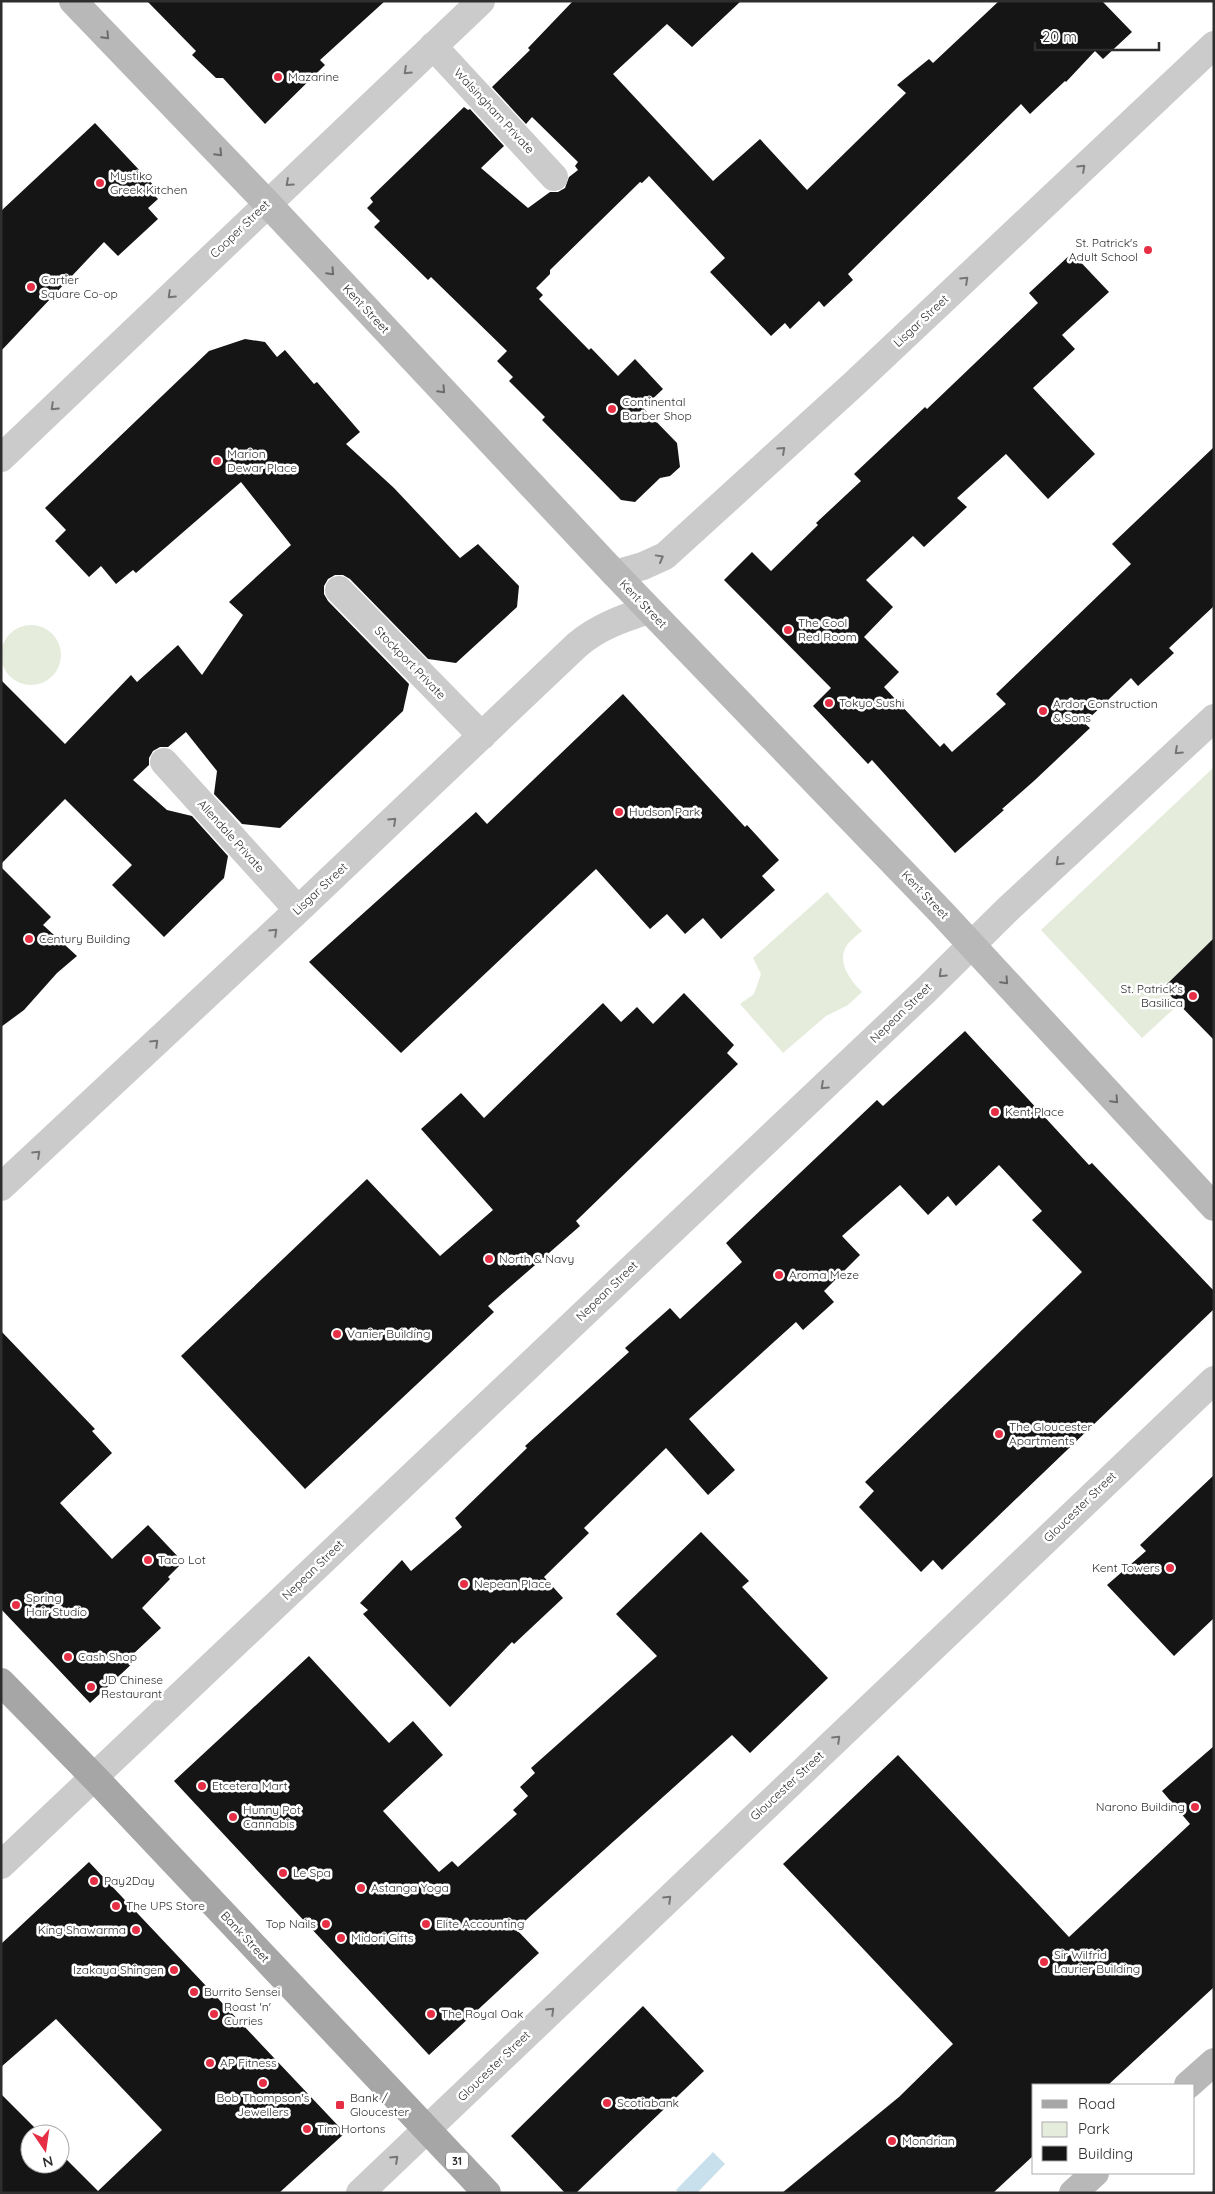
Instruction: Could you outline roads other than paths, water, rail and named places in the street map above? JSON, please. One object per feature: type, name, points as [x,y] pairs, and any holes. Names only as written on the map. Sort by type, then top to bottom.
[{"type":"main road","name":"Kent Street","points":[[72,1],[267,203],[649,610],[972,945],[1214,1207]]},
{"type":"main road","name":"Bank Street","points":[[1,1682],[95,1778],[488,2193]]},
{"type":"main road","points":[[1189,2084],[1214,2062]]},
{"type":"main road","points":[[1073,2193],[1094,2174]]},
{"type":"street","name":"Cooper Street","points":[[1,458],[481,1]]},
{"type":"street","name":"Lisgar Street","points":[[615,574],[643,566],[666,556],[855,383],[1214,44]]},
{"type":"street","name":"Walsingham Private","points":[[433,46],[554,177]]},
{"type":"street","name":"Stockport Private","points":[[339,590],[482,736]]},
{"type":"street","name":"Lisgar Street","points":[[1,1187],[592,633],[626,617],[649,610]]},
{"type":"street","name":"Nepean Street","points":[[1,1865],[1214,718]]},
{"type":"street","name":"Allendale Private","points":[[164,762],[298,910]]},
{"type":"street","name":"Gloucester Street","points":[[360,2193],[1214,1380]]},
{"type":"water","points":[[713,2152],[725,2164],[697,2193],[679,2193],[676,2190]]},
{"type":"place","name":"Mazarine","points":[[278,77]]},
{"type":"place","name":"Mystiko Greek Kitchen","points":[[100,183]]},
{"type":"place","name":"St. Patrick's Adult School","points":[[1148,250]]},
{"type":"place","name":"Cartier Square Co-op","points":[[31,287]]},
{"type":"place","name":"Continental Barber Shop","points":[[612,409]]},
{"type":"place","name":"Marion Dewar Place","points":[[217,461]]},
{"type":"place","name":"The Cool Red Room","points":[[788,630]]},
{"type":"place","name":"Tokyo Sushi","points":[[829,703]]},
{"type":"place","name":"Ardor Construction & Sons","points":[[1043,711]]},
{"type":"place","name":"Hudson Park","points":[[619,812]]},
{"type":"place","name":"Century Building","points":[[29,939]]},
{"type":"place","name":"St. Patrick's Basilica","points":[[1193,996]]},
{"type":"place","name":"Kent Place","points":[[995,1112]]},
{"type":"place","name":"North & Navy","points":[[489,1259]]},
{"type":"place","name":"Aroma Meze","points":[[779,1275]]},
{"type":"place","name":"Vanier Building","points":[[337,1334]]},
{"type":"place","name":"The Gloucester Apartments","points":[[999,1434]]},
{"type":"place","name":"Taco Lot","points":[[148,1560]]},
{"type":"place","name":"Kent Towers","points":[[1170,1568]]},
{"type":"place","name":"Nepean Place","points":[[464,1584]]},
{"type":"place","name":"Spring Hair Studio","points":[[16,1605]]},
{"type":"place","name":"Cash Shop","points":[[68,1657]]},
{"type":"place","name":"JD Chinese Restaurant","points":[[91,1687]]},
{"type":"place","name":"Etcetera Mart","points":[[202,1786]]},
{"type":"place","name":"Narono Building","points":[[1195,1807]]},
{"type":"place","name":"Hunny Pot Cannabis","points":[[233,1817]]},
{"type":"place","name":"Le Spa","points":[[283,1873]]},
{"type":"place","name":"Pay2Day","points":[[94,1881]]},
{"type":"place","name":"Astanga Yoga","points":[[361,1888]]},
{"type":"place","name":"The UPS Store","points":[[116,1906]]},
{"type":"place","name":"Top Nails","points":[[326,1924]]},
{"type":"place","name":"Elite Accounting","points":[[426,1924]]},
{"type":"place","name":"King Shawarma","points":[[136,1930]]},
{"type":"place","name":"Midori Gifts","points":[[341,1938]]},
{"type":"place","name":"Sir Wilfrid Laurier Building","points":[[1044,1962]]},
{"type":"place","name":"Izakaya Shingen","points":[[174,1970]]},
{"type":"place","name":"Burrito Sensei","points":[[194,1992]]},
{"type":"place","name":"Roast 'n' Curries","points":[[214,2014]]},
{"type":"place","name":"The Royal Oak","points":[[431,2014]]},
{"type":"place","name":"AP Fitness","points":[[210,2063]]},
{"type":"place","name":"Bob Thompson's Jewellers","points":[[263,2083]]},
{"type":"place","name":"Scotiabank","points":[[607,2103]]},
{"type":"place","name":"Bank / Gloucester","points":[[340,2105]]},
{"type":"place","name":"Tim Hortons","points":[[307,2129]]},
{"type":"place","name":"Mondrian","points":[[892,2141]]}]
